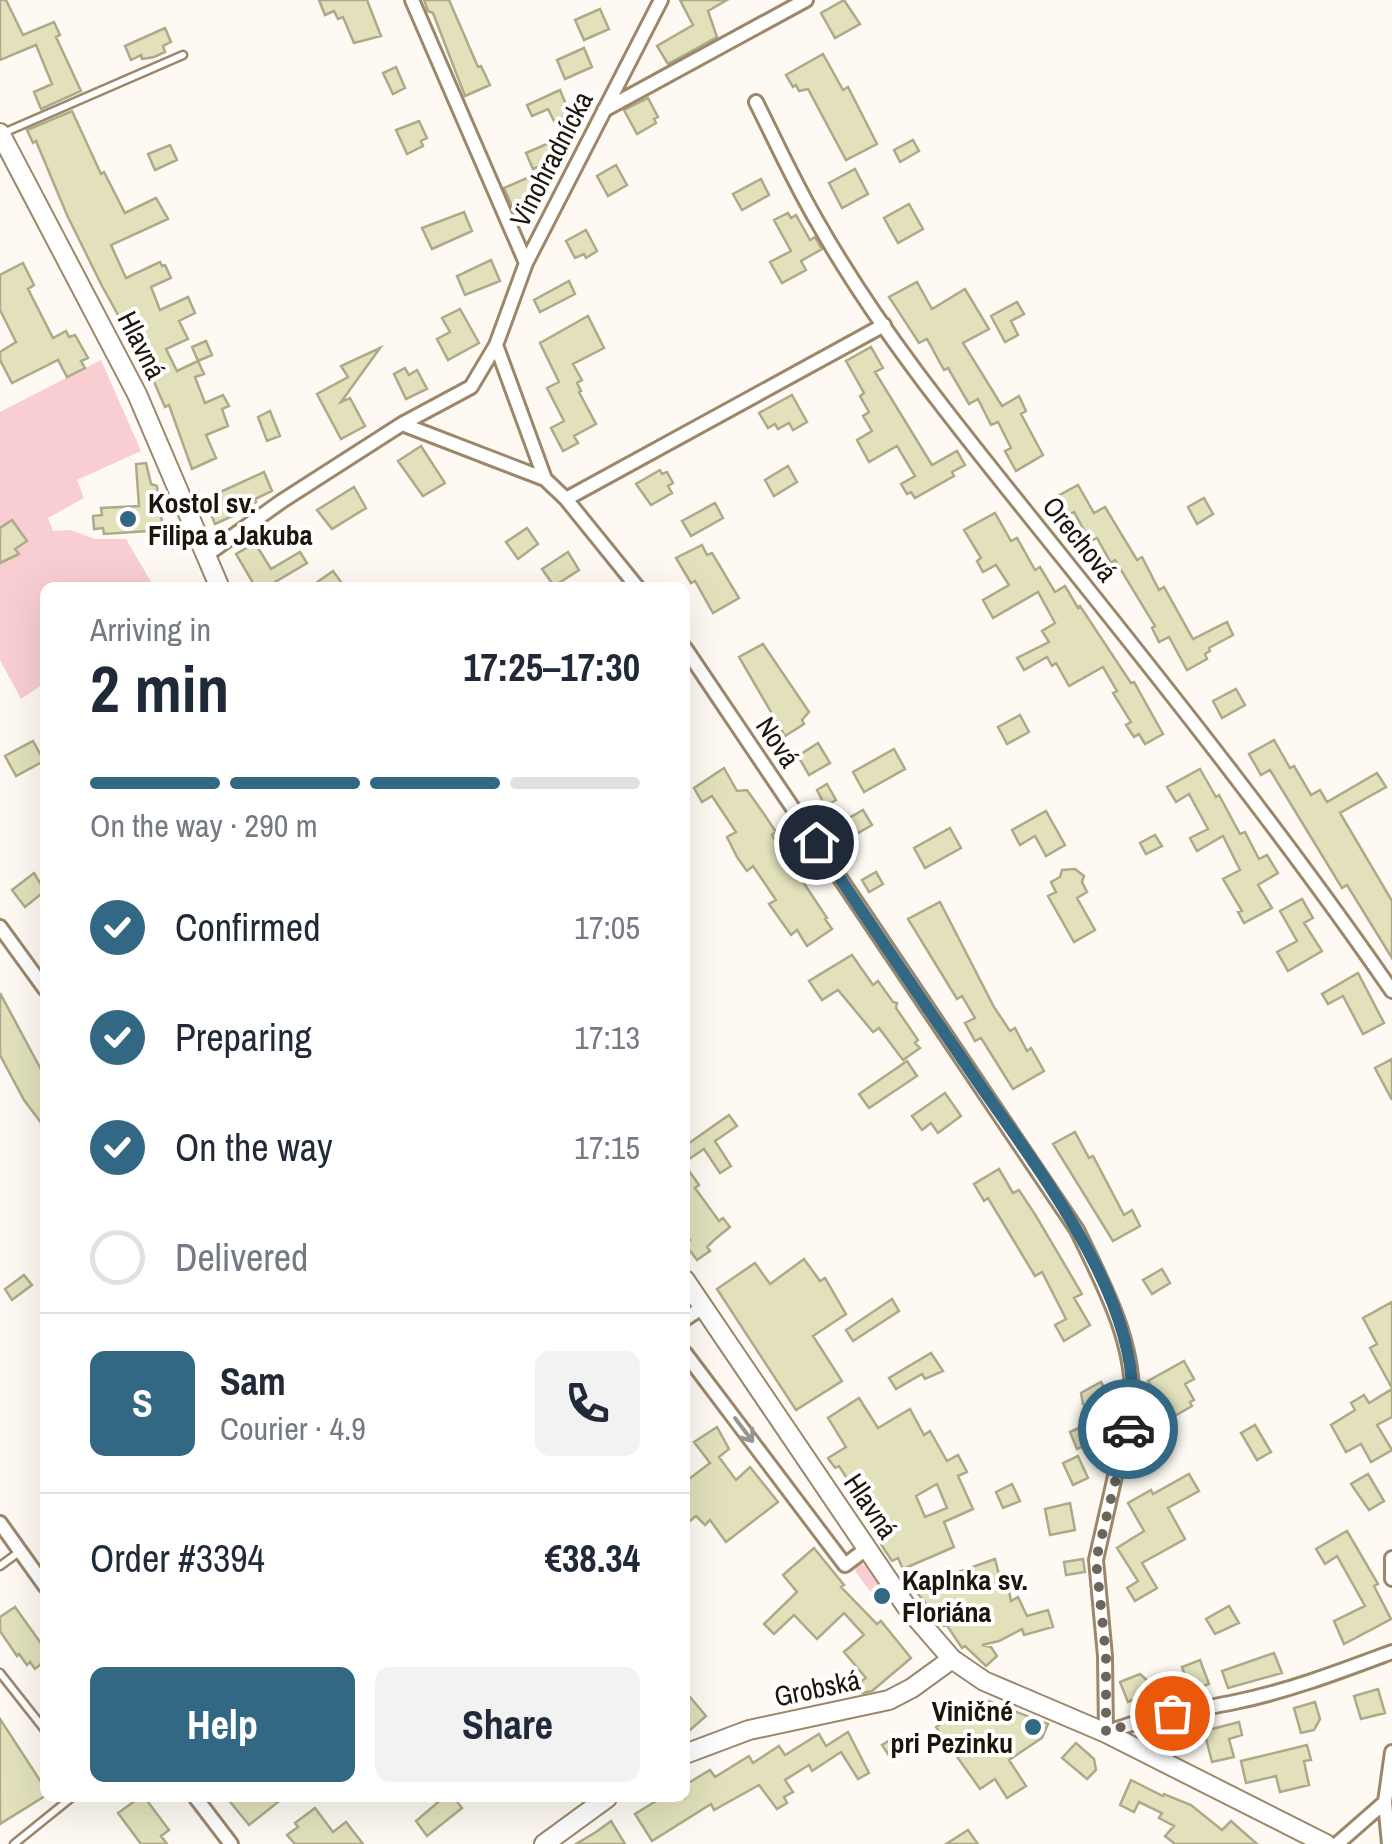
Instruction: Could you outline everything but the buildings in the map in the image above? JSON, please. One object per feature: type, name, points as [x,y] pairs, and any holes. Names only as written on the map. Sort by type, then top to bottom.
[{"type":"main road","name":"Hlavná","points":[[0,134],[137,394],[217,582]]},
{"type":"main road","name":"Hlavná","points":[[690,1287],[866,1549],[924,1630],[952,1659],[984,1681],[1106,1733],[1326,1844]]},
{"type":"main road","name":"Grobská","points":[[690,1752],[749,1730],[889,1700],[952,1659]]},
{"type":"main road","points":[[544,1844],[602,1802]]},
{"type":"street","points":[[412,0],[526,263]]},
{"type":"street","name":"Vinohradnícka","points":[[206,556],[282,501],[402,424],[471,387],[496,344],[526,263],[661,0]]},
{"type":"street","points":[[602,111],[806,0]]},
{"type":"street","name":"Orechová","points":[[756,102],[818,223],[884,325],[965,434],[1137,650],[1349,928],[1392,991]]},
{"type":"street","points":[[566,499],[884,325]]},
{"type":"street","points":[[496,344],[545,479]]},
{"type":"street","points":[[402,424],[545,479],[633,582]]},
{"type":"street","name":"Nová","points":[[690,655],[1077,1230],[1117,1316],[1133,1381],[1132,1401],[1096,1560],[1106,1656],[1106,1733]]},
{"type":"street","points":[[1,932],[40,978]]},
{"type":"street","points":[[690,1315],[703,1306]]},
{"type":"street","points":[[690,1360],[845,1566],[866,1549]]},
{"type":"street","points":[[0,1523],[40,1570]]},
{"type":"street","points":[[1392,1558],[1392,1579]]},
{"type":"street","points":[[1106,1733],[1139,1720],[1275,1691],[1392,1652]]},
{"type":"street","points":[[1388,1844],[1384,1802],[1392,1752]]},
{"type":"street","points":[[199,1802],[231,1844]]},
{"type":"street","points":[[1337,1844],[1384,1802]]},
{"type":"lane","points":[[0,134],[183,55]]},
{"type":"lane","points":[[0,1566],[20,1551]]},
{"type":"lane","points":[[0,1673],[40,1724]]},
{"type":"lane","points":[[14,1844],[66,1802]]},
{"type":"shaded area","points":[[101,360],[141,451],[77,480],[84,498],[48,518],[53,531],[71,530],[95,539],[126,539],[151,582],[40,582],[40,686],[21,699],[0,660],[0,412]]},
{"type":"shaded area","points":[[858,1563],[865,1565],[890,1601],[881,1606],[855,1571]]},
{"type":"way so far","points":[[1128,1429],[1096,1560],[1106,1656],[1106,1733],[1172,1713]]},
{"type":"place","name":"Kostol sv. Filipa a Jakuba","points":[[128,519]]},
{"type":"place","name":"Kaplnka sv. Floriána","points":[[882,1596]]},
{"type":"place","name":"Viničné pri Pezinku","points":[[1033,1727]]},
{"type":"route","points":[[816,842],[1077,1230],[1117,1316],[1127,1353],[1133,1381],[1128,1429]]}]
